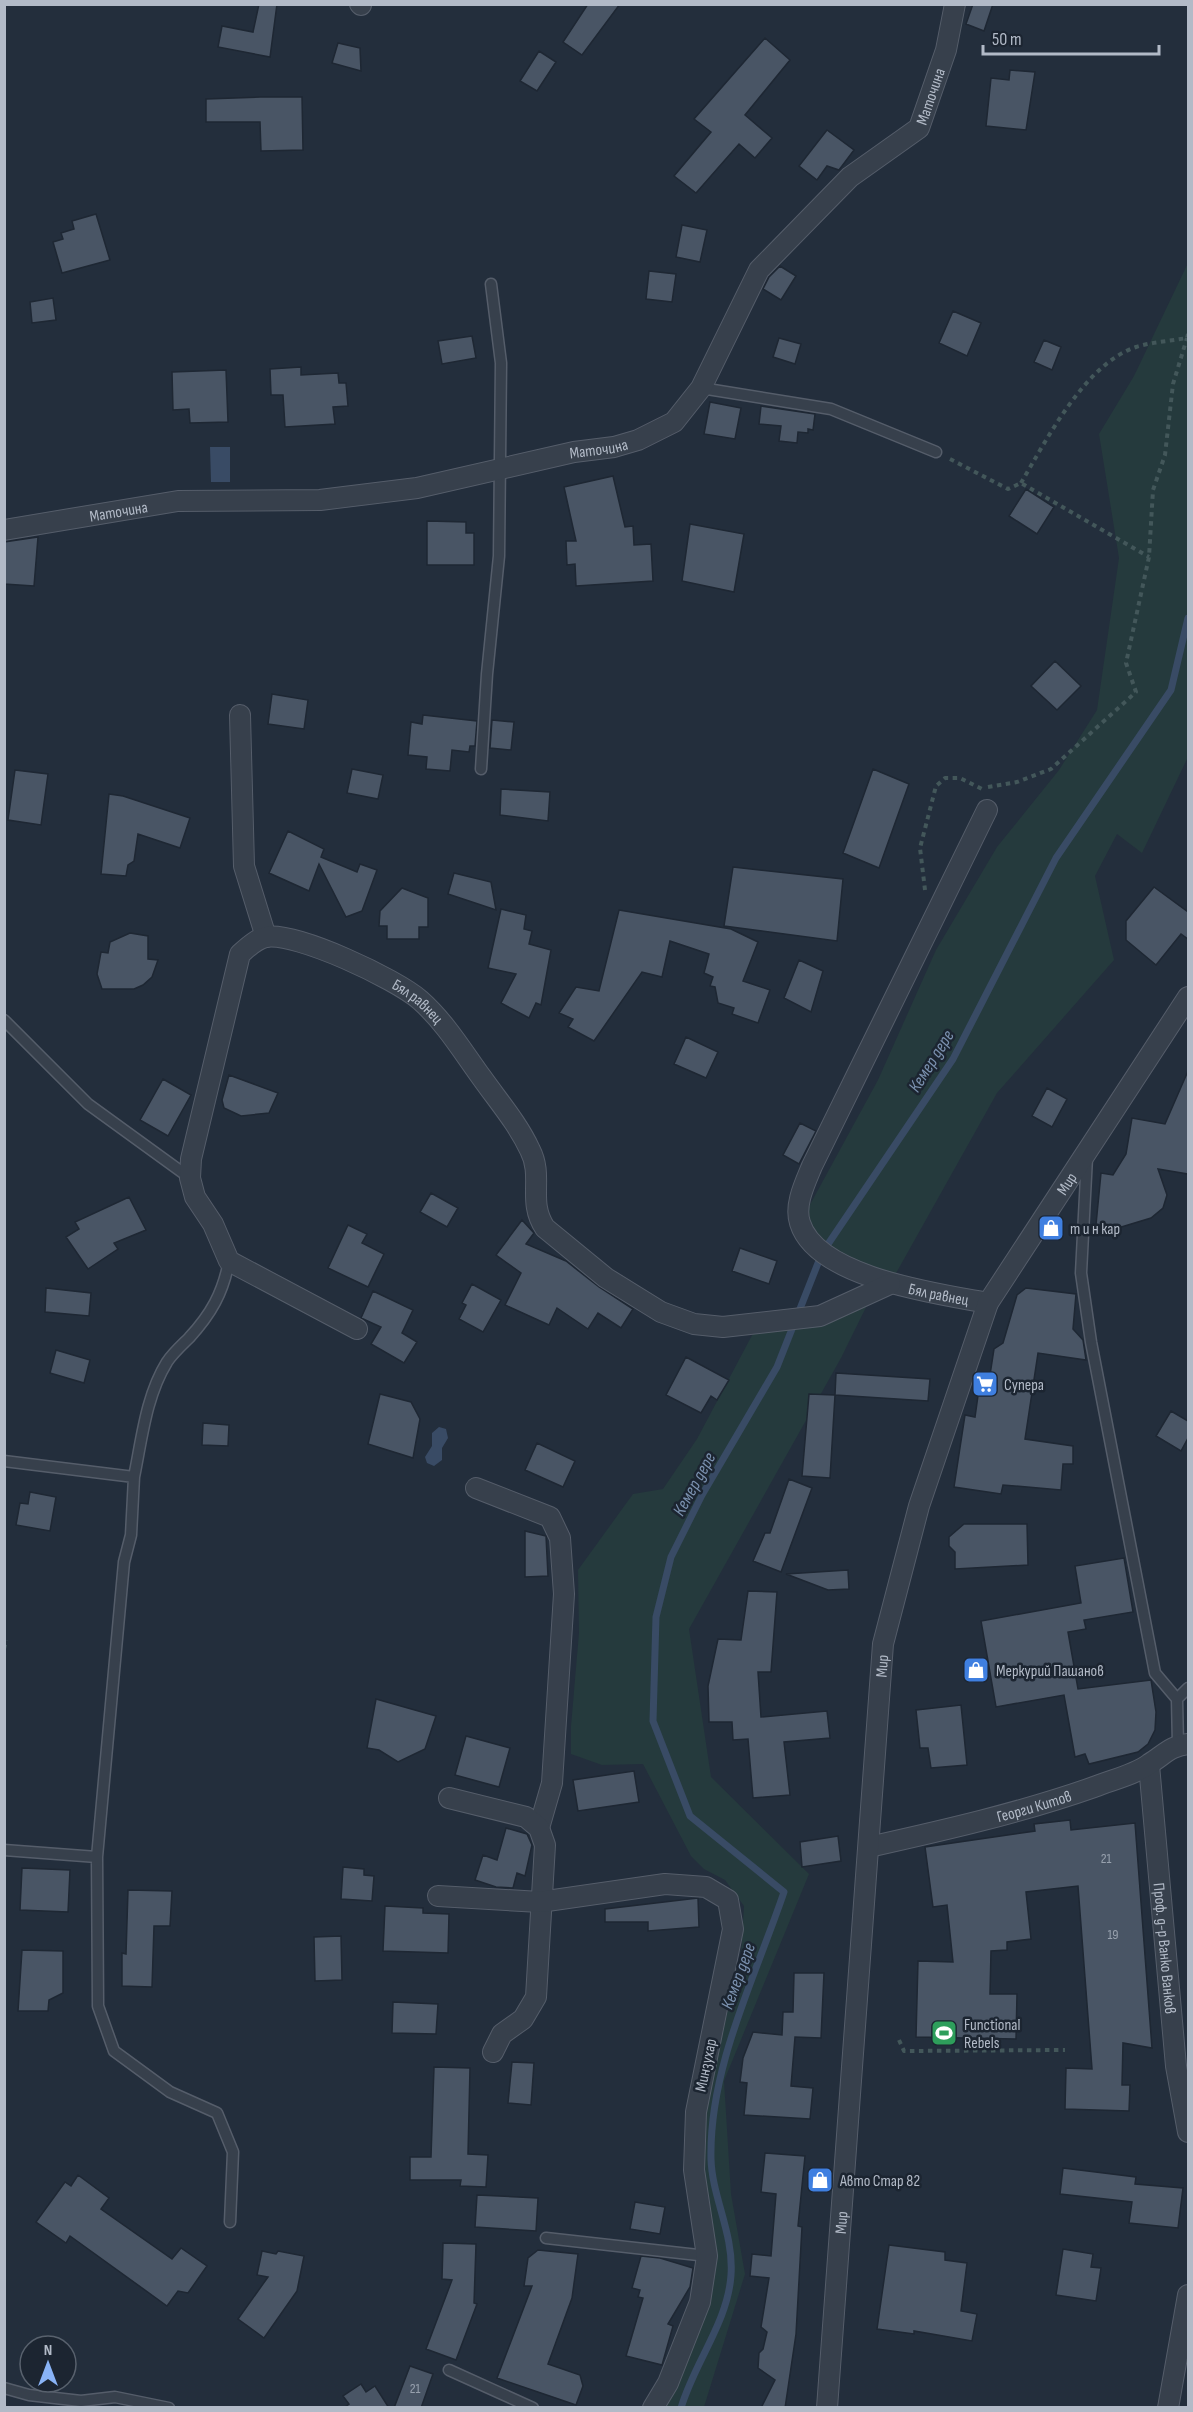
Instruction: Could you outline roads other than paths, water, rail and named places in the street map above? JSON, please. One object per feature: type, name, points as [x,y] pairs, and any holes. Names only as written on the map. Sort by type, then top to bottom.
[{"type":"street","name":"Маточина","points":[[4,530],[178,501],[320,500],[417,488],[638,440],[674,422],[701,388],[759,270],[850,177],[919,128],[946,50],[956,4]]},
{"type":"street","points":[[240,715],[244,866],[266,937],[240,954],[208,1080],[191,1159],[190,1178],[195,1197],[213,1224],[229,1261],[357,1329]]},
{"type":"street","name":"Бял равнец","points":[[987,810],[802,1188],[798,1208],[800,1223],[808,1237],[822,1253],[836,1261],[890,1284],[988,1303]]},
{"type":"street","name":"Бял равнец","points":[[266,937],[288,937],[313,944],[408,993],[433,1014],[520,1132],[532,1152],[538,1175],[535,1203],[538,1217],[545,1228],[606,1278],[661,1312],[694,1323],[723,1327],[766,1323],[820,1316],[890,1284]]},
{"type":"street","name":"Мир","points":[[827,2408],[883,1644],[919,1506],[988,1303],[1188,997]]},
{"type":"street","points":[[476,1488],[542,1506],[550,1516],[560,1538],[564,1594],[552,1783],[539,1828]]},
{"type":"street","name":"Георги Китов","points":[[868,1847],[1005,1815],[1060,1798],[1149,1765],[1163,1752],[1183,1745]]},
{"type":"street","name":"Проф. д-р Ванко Ванков","points":[[1149,1765],[1176,2066],[1188,2132]]},
{"type":"street","points":[[449,1798],[526,1817],[539,1828],[545,1845],[536,1997],[523,2019],[502,2034],[493,2052]]},
{"type":"street","name":"Минзухар","points":[[438,1896],[540,1902],[665,1884],[706,1887],[728,1900],[733,1929],[696,2112],[694,2170],[707,2256],[700,2302],[669,2383],[653,2408]]},
{"type":"street","points":[[1168,2408],[1188,2295]]},
{"type":"lane","points":[[481,769],[487,674],[499,556],[501,363],[491,284]]},
{"type":"lane","points":[[701,388],[831,409],[936,452]]},
{"type":"lane","points":[[4,1020],[88,1104],[190,1178]]},
{"type":"lane","points":[[1088,1151],[1081,1273],[1091,1342],[1155,1673],[1177,1700],[1183,1745]]},
{"type":"lane","points":[[229,1261],[225,1284],[216,1306],[168,1360],[147,1412],[134,1477],[131,1535],[124,1562],[97,1857],[98,2006],[114,2051],[170,2092],[217,2113],[233,2152],[230,2222]]},
{"type":"lane","points":[[4,1461],[134,1477]]},
{"type":"lane","points":[[1177,1700],[1188,1688]]},
{"type":"lane","points":[[4,1850],[97,1857]]},
{"type":"lane","points":[[546,2238],[707,2256]]},
{"type":"lane","points":[[449,2370],[533,2408]]},
{"type":"lane","points":[[4,2388],[29,2396],[81,2401],[115,2397],[169,2408]]},
{"type":"water","points":[[210,447],[230,447],[230,482],[211,482]]},
{"type":"water","points":[[439,1427],[446,1429],[448,1438],[442,1448],[442,1460],[434,1466],[427,1463],[425,1457],[432,1446],[432,1433]]},
{"type":"waterway","name":"Кемер дере","points":[[681,2408],[724,2309],[731,2275],[729,2245],[712,2173],[712,2125],[717,2091],[736,2023],[784,1892],[690,1816],[653,1721],[656,1617],[671,1557],[702,1495],[777,1367],[822,1253],[953,1059],[1056,858],[1171,690],[1188,618]]},
{"type":"place","name":"т и н кар","points":[[1051,1228]]},
{"type":"place","name":"Супера","points":[[985,1384]]},
{"type":"place","name":"Меркурий Пашанов","points":[[976,1670]]},
{"type":"place","name":"Functional Rebels","points":[[944,2033]]},
{"type":"place","name":"Авто Стар 82","points":[[820,2180]]}]
